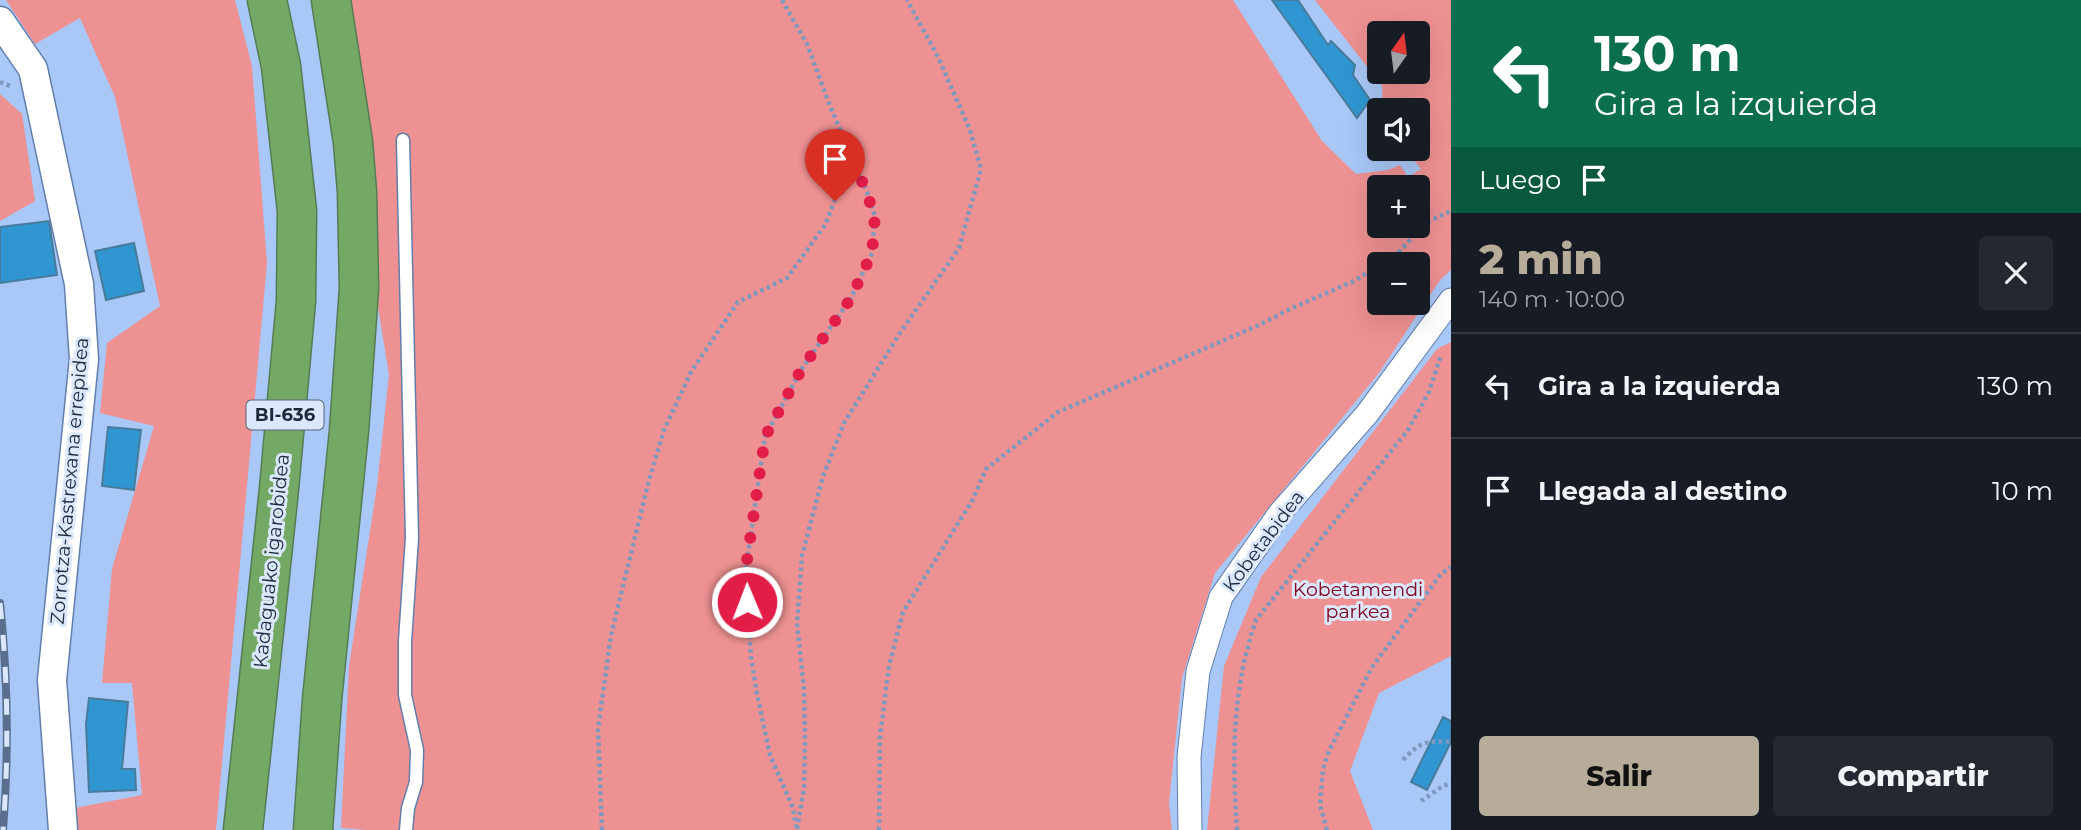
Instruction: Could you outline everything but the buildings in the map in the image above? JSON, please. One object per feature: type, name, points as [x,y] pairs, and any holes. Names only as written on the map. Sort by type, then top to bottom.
[{"type":"highway","name":"Kadaguako igarobidea","points":[[243,830],[296,301],[297,211],[281,66],[267,0]]},
{"type":"highway","name":"BI-636","points":[[313,830],[322,699],[349,431],[359,288],[353,142],[331,0]]},
{"type":"street","name":"Zorrotza-Kastrexana errepidea","points":[[0,21],[33,69],[82,310],[84,359],[52,680],[63,830]]},
{"type":"street","name":"Kobetabidea","points":[[1190,830],[1189,757],[1198,671],[1221,597],[1280,513],[1367,415],[1450,301]]},
{"type":"lane","points":[[403,140],[412,538],[405,641],[405,695],[417,750],[416,782],[408,808],[406,830]]},
{"type":"path","points":[[782,0],[807,44],[875,216],[872,253],[851,298],[801,370],[765,437],[745,574],[751,657],[757,694],[770,755],[793,808],[797,830]]},
{"type":"path","points":[[797,830],[804,789],[805,741],[804,689],[797,624],[802,556],[820,487],[844,423],[900,333],[959,248],[981,169],[970,130],[938,57],[907,0]]},
{"type":"path","points":[[602,830],[598,729],[611,635],[664,430],[691,372],[738,302],[787,278],[825,225],[844,177],[857,168]]},
{"type":"path","points":[[1399,252],[1427,222],[1451,211]]},
{"type":"path","points":[[879,830],[880,737],[889,666],[903,612],[972,501],[986,469],[1058,412],[1257,326],[1367,273]]},
{"type":"path","points":[[1237,830],[1233,769],[1236,698],[1246,648],[1256,620],[1408,430],[1429,392],[1444,345],[1450,301]]},
{"type":"path","points":[[1326,830],[1320,805],[1323,769],[1329,751],[1372,667],[1441,574],[1451,568]]},
{"type":"path","points":[[1403,760],[1418,744],[1451,742]]},
{"type":"path","points":[[1421,801],[1451,783]]},
{"type":"green space","points":[[6,0],[235,0],[252,66],[267,263],[216,830],[78,830],[75,808],[142,795],[132,683],[102,683],[112,569],[154,426],[100,413],[107,343],[160,306],[115,97],[80,18],[35,44]]},
{"type":"green space","points":[[344,0],[1233,0],[1322,141],[1356,174],[1388,170],[1400,165],[1407,175],[1367,175],[1367,238],[1430,238],[1430,175],[1411,175],[1421,169],[1415,161],[1430,161],[1430,98],[1382,98],[1380,84],[1430,84],[1430,21],[1367,21],[1367,67],[1315,0],[1451,0],[1451,270],[1430,295],[1430,252],[1367,252],[1367,315],[1417,315],[1379,373],[1215,573],[1182,678],[1169,803],[1172,830],[341,828],[349,666],[377,486],[389,375],[374,282]]},
{"type":"green space","points":[[0,94],[22,114],[35,201],[0,221]]},
{"type":"green space","name":"Kobetamendi parkea","points":[[1451,342],[1451,656],[1379,693],[1350,771],[1373,830],[1207,830],[1224,666],[1261,577],[1437,349]]},
{"type":"railway","points":[[0,603],[7,716],[3,830]]},
{"type":"route","points":[[747,602],[745,574],[765,437],[801,370],[851,298],[872,253],[875,216],[857,168],[844,177],[835,201]]}]
